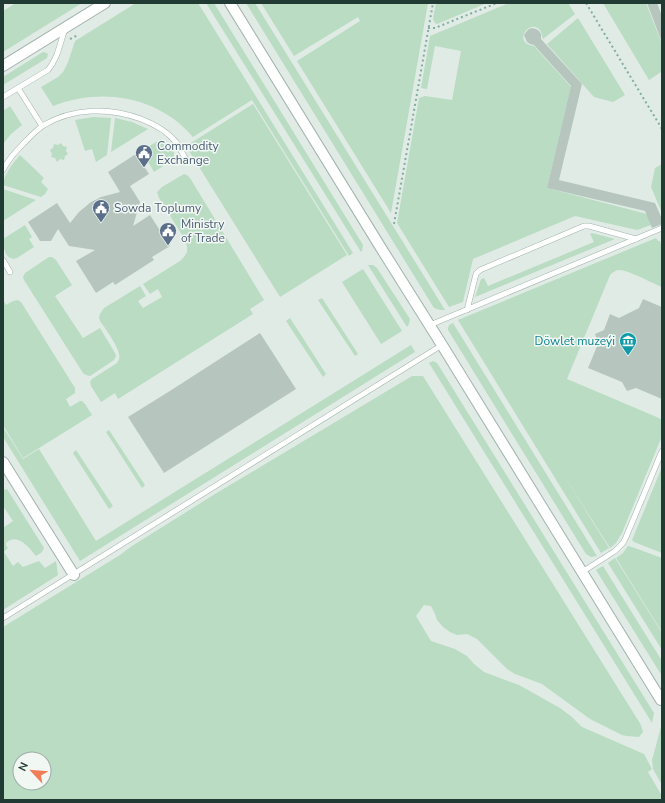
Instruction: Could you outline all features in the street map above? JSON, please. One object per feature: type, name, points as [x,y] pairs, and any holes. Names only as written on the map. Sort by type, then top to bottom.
[{"type":"street","points":[[3,66],[105,3]]},
{"type":"street","points":[[230,3],[662,700]]},
{"type":"street","points":[[3,462],[74,574]]},
{"type":"lane","points":[[3,97],[48,70],[56,58],[65,28]]},
{"type":"lane","points":[[18,88],[42,126]]},
{"type":"lane","points":[[3,170],[18,149],[42,126],[71,114],[92,111],[107,111],[127,115],[158,127],[176,143],[186,161]]},
{"type":"lane","points":[[467,310],[476,274],[480,270],[584,226],[589,226],[636,239]]},
{"type":"lane","points":[[430,325],[662,228]]},
{"type":"lane","points":[[3,260],[10,272]]},
{"type":"lane","points":[[3,618],[442,345]]},
{"type":"lane","points":[[582,572],[615,551],[623,543],[662,451]]},
{"type":"path","points":[[394,224],[433,3]]},
{"type":"path","points":[[428,28],[436,28],[497,3]]},
{"type":"path","points":[[586,3],[662,129]]},
{"type":"green space","points":[[16,3],[82,3],[3,52],[3,11]]},
{"type":"green space","points":[[136,3],[198,3],[353,253],[349,256],[252,100],[193,137],[179,123],[163,112],[146,104],[128,99],[91,97],[72,100],[53,106],[41,87],[58,77],[63,72],[75,41]]},
{"type":"green space","points":[[206,3],[214,3],[363,245],[361,252]]},
{"type":"green space","points":[[246,3],[255,3],[445,310],[434,308]]},
{"type":"green space","points":[[261,3],[428,3],[391,213],[297,61],[360,21],[358,17],[294,56]]},
{"type":"green space","points":[[436,3],[487,3],[437,24],[433,19]]},
{"type":"green space","points":[[509,3],[568,3],[575,14],[543,39],[540,30],[536,27],[527,29],[523,36],[524,41],[527,44],[534,46],[571,87],[547,188],[647,214],[651,225],[637,230],[575,216],[473,259],[463,302],[449,307],[397,223],[419,98],[425,96],[452,100],[461,51],[435,46],[427,89],[421,88],[430,36]]},
{"type":"green space","points":[[603,3],[646,3],[662,44],[661,72],[649,80]]},
{"type":"green space","points":[[578,18],[625,95],[613,102],[594,97],[547,44]]},
{"type":"green space","points":[[43,52],[48,54],[47,58],[3,85],[3,77]]},
{"type":"green space","points":[[253,104],[347,255],[280,297],[186,146]]},
{"type":"green space","points":[[10,106],[22,125],[11,134],[3,144],[3,111]]},
{"type":"green space","points":[[93,117],[111,118],[107,155],[96,162],[92,149],[85,151],[75,120]]},
{"type":"green space","points":[[115,118],[132,122],[148,129],[111,152]]},
{"type":"green space","points":[[161,139],[174,151],[174,157],[171,161],[154,172],[149,163],[146,165],[138,153]]},
{"type":"green space","points":[[61,143],[63,146],[67,147],[66,151],[68,154],[65,156],[64,160],[60,159],[57,162],[55,158],[51,157],[52,154],[50,150],[53,148],[54,144],[58,145]]},
{"type":"green space","points":[[20,155],[44,178],[41,182],[48,189],[41,197],[3,185],[7,173]]},
{"type":"green space","points":[[662,164],[662,213],[651,187],[655,168]]},
{"type":"green space","points":[[184,174],[190,178],[264,300],[250,309],[253,314],[118,399],[115,393],[101,402],[90,382],[92,379],[117,363],[119,357],[114,342],[100,321],[100,314],[104,308],[140,286],[146,296],[138,301],[143,308],[162,297],[158,289],[150,294],[143,284],[180,261],[187,252],[187,246],[184,238],[159,198],[157,192],[162,187]]},
{"type":"green space","points":[[3,189],[36,200],[3,221]]},
{"type":"green space","points":[[25,225],[32,237],[29,239],[34,247],[17,258],[10,258],[6,253],[3,239]]},
{"type":"green space","points":[[592,233],[615,239],[475,297],[481,279],[484,278],[488,286],[594,242],[590,234]]},
{"type":"green space","points":[[656,238],[660,241],[662,247],[662,287],[622,270],[613,272],[610,275],[567,379],[662,420],[662,436],[622,533],[616,543],[610,548],[559,468],[609,548],[601,553],[458,320]]},
{"type":"green space","points":[[49,257],[56,260],[72,285],[55,296],[83,338],[100,328],[115,353],[116,356],[114,360],[90,376],[83,373],[24,280],[23,277],[25,273]]},
{"type":"green space","points":[[368,265],[373,265],[377,268],[410,319],[407,327]]},
{"type":"green space","points":[[363,269],[402,331],[381,344],[342,282]]},
{"type":"green space","points":[[322,298],[358,354],[355,356],[318,300]]},
{"type":"green space","points":[[3,300],[6,305],[16,300],[21,302],[75,388],[75,393],[66,399],[70,407],[82,401],[92,415],[23,458],[3,425]]},
{"type":"green space","points":[[290,318],[326,374],[323,377],[286,321]]},
{"type":"green space","points":[[453,323],[597,556],[591,557],[586,554],[448,330],[449,325]]},
{"type":"green space","points":[[411,345],[415,352],[80,561],[3,437],[3,427],[23,459],[39,449],[96,541]]},
{"type":"green space","points":[[433,361],[437,363],[654,713],[652,723],[429,363]]},
{"type":"green space","points":[[412,376],[423,376],[641,725],[643,732],[639,737],[622,735],[590,719],[542,684],[515,674],[507,669],[477,639],[467,634],[457,635],[450,632],[437,620],[431,606],[424,605],[416,616],[431,641],[455,649],[467,656],[484,672],[519,685],[560,708],[582,727],[644,754],[652,769],[648,772],[662,796],[662,800],[3,800],[3,627],[120,555],[215,494]]},
{"type":"green space","points":[[109,430],[145,485],[142,488],[106,432]]},
{"type":"green space","points":[[76,450],[113,506],[109,509],[73,453]]},
{"type":"green space","points":[[662,467],[662,553],[632,540]]},
{"type":"green space","points":[[7,489],[44,548],[42,552],[36,556],[22,542],[14,539],[6,543],[8,548],[4,552],[13,566],[18,562],[23,567],[39,561],[45,568],[56,561],[58,575],[3,610],[3,528],[13,521],[3,506],[3,490]]},
{"type":"green space","points":[[628,546],[662,558],[662,632],[616,558],[623,553]]},
{"type":"green space","points":[[615,558],[662,633],[662,650],[608,563]]},
{"type":"green space","points":[[603,566],[662,661],[662,676],[596,570]]},
{"type":"green space","points":[[662,723],[662,785],[653,769],[652,760]]},
{"type":"building","points":[[647,3],[657,3],[662,16],[662,40],[661,40]]},
{"type":"building","points":[[532,28],[539,31],[541,34],[541,39],[582,84],[559,180],[655,203],[662,219],[662,224],[652,228],[645,211],[547,188],[571,86],[534,45],[527,42],[524,35],[529,29]]},
{"type":"building","name":"Sowda Toplumy","points":[[136,154],[149,174],[130,186],[140,202],[133,226],[150,215],[170,246],[152,257],[154,260],[115,285],[113,282],[96,293],[76,261],[95,250],[69,246],[58,229],[51,241],[40,241],[28,222],[57,203],[70,223],[79,212],[91,202],[101,197],[120,192],[108,172]]},
{"type":"building","name":"Döwlet muzeýi","points":[[643,299],[662,307],[662,399],[636,388],[627,391],[622,382],[588,368],[598,344],[595,334],[604,330],[610,314],[619,318],[639,308]]},
{"type":"building","points":[[260,333],[296,389],[164,473],[128,417]]},
{"type":"place","name":"Commodity Exchange","points":[[144,168]]},
{"type":"place","name":"Sowda Toplumy","points":[[101,223]]},
{"type":"place","name":"Ministry of Trade","points":[[168,246]]},
{"type":"place","name":"Döwlet muzeýi","points":[[628,356]]}]
